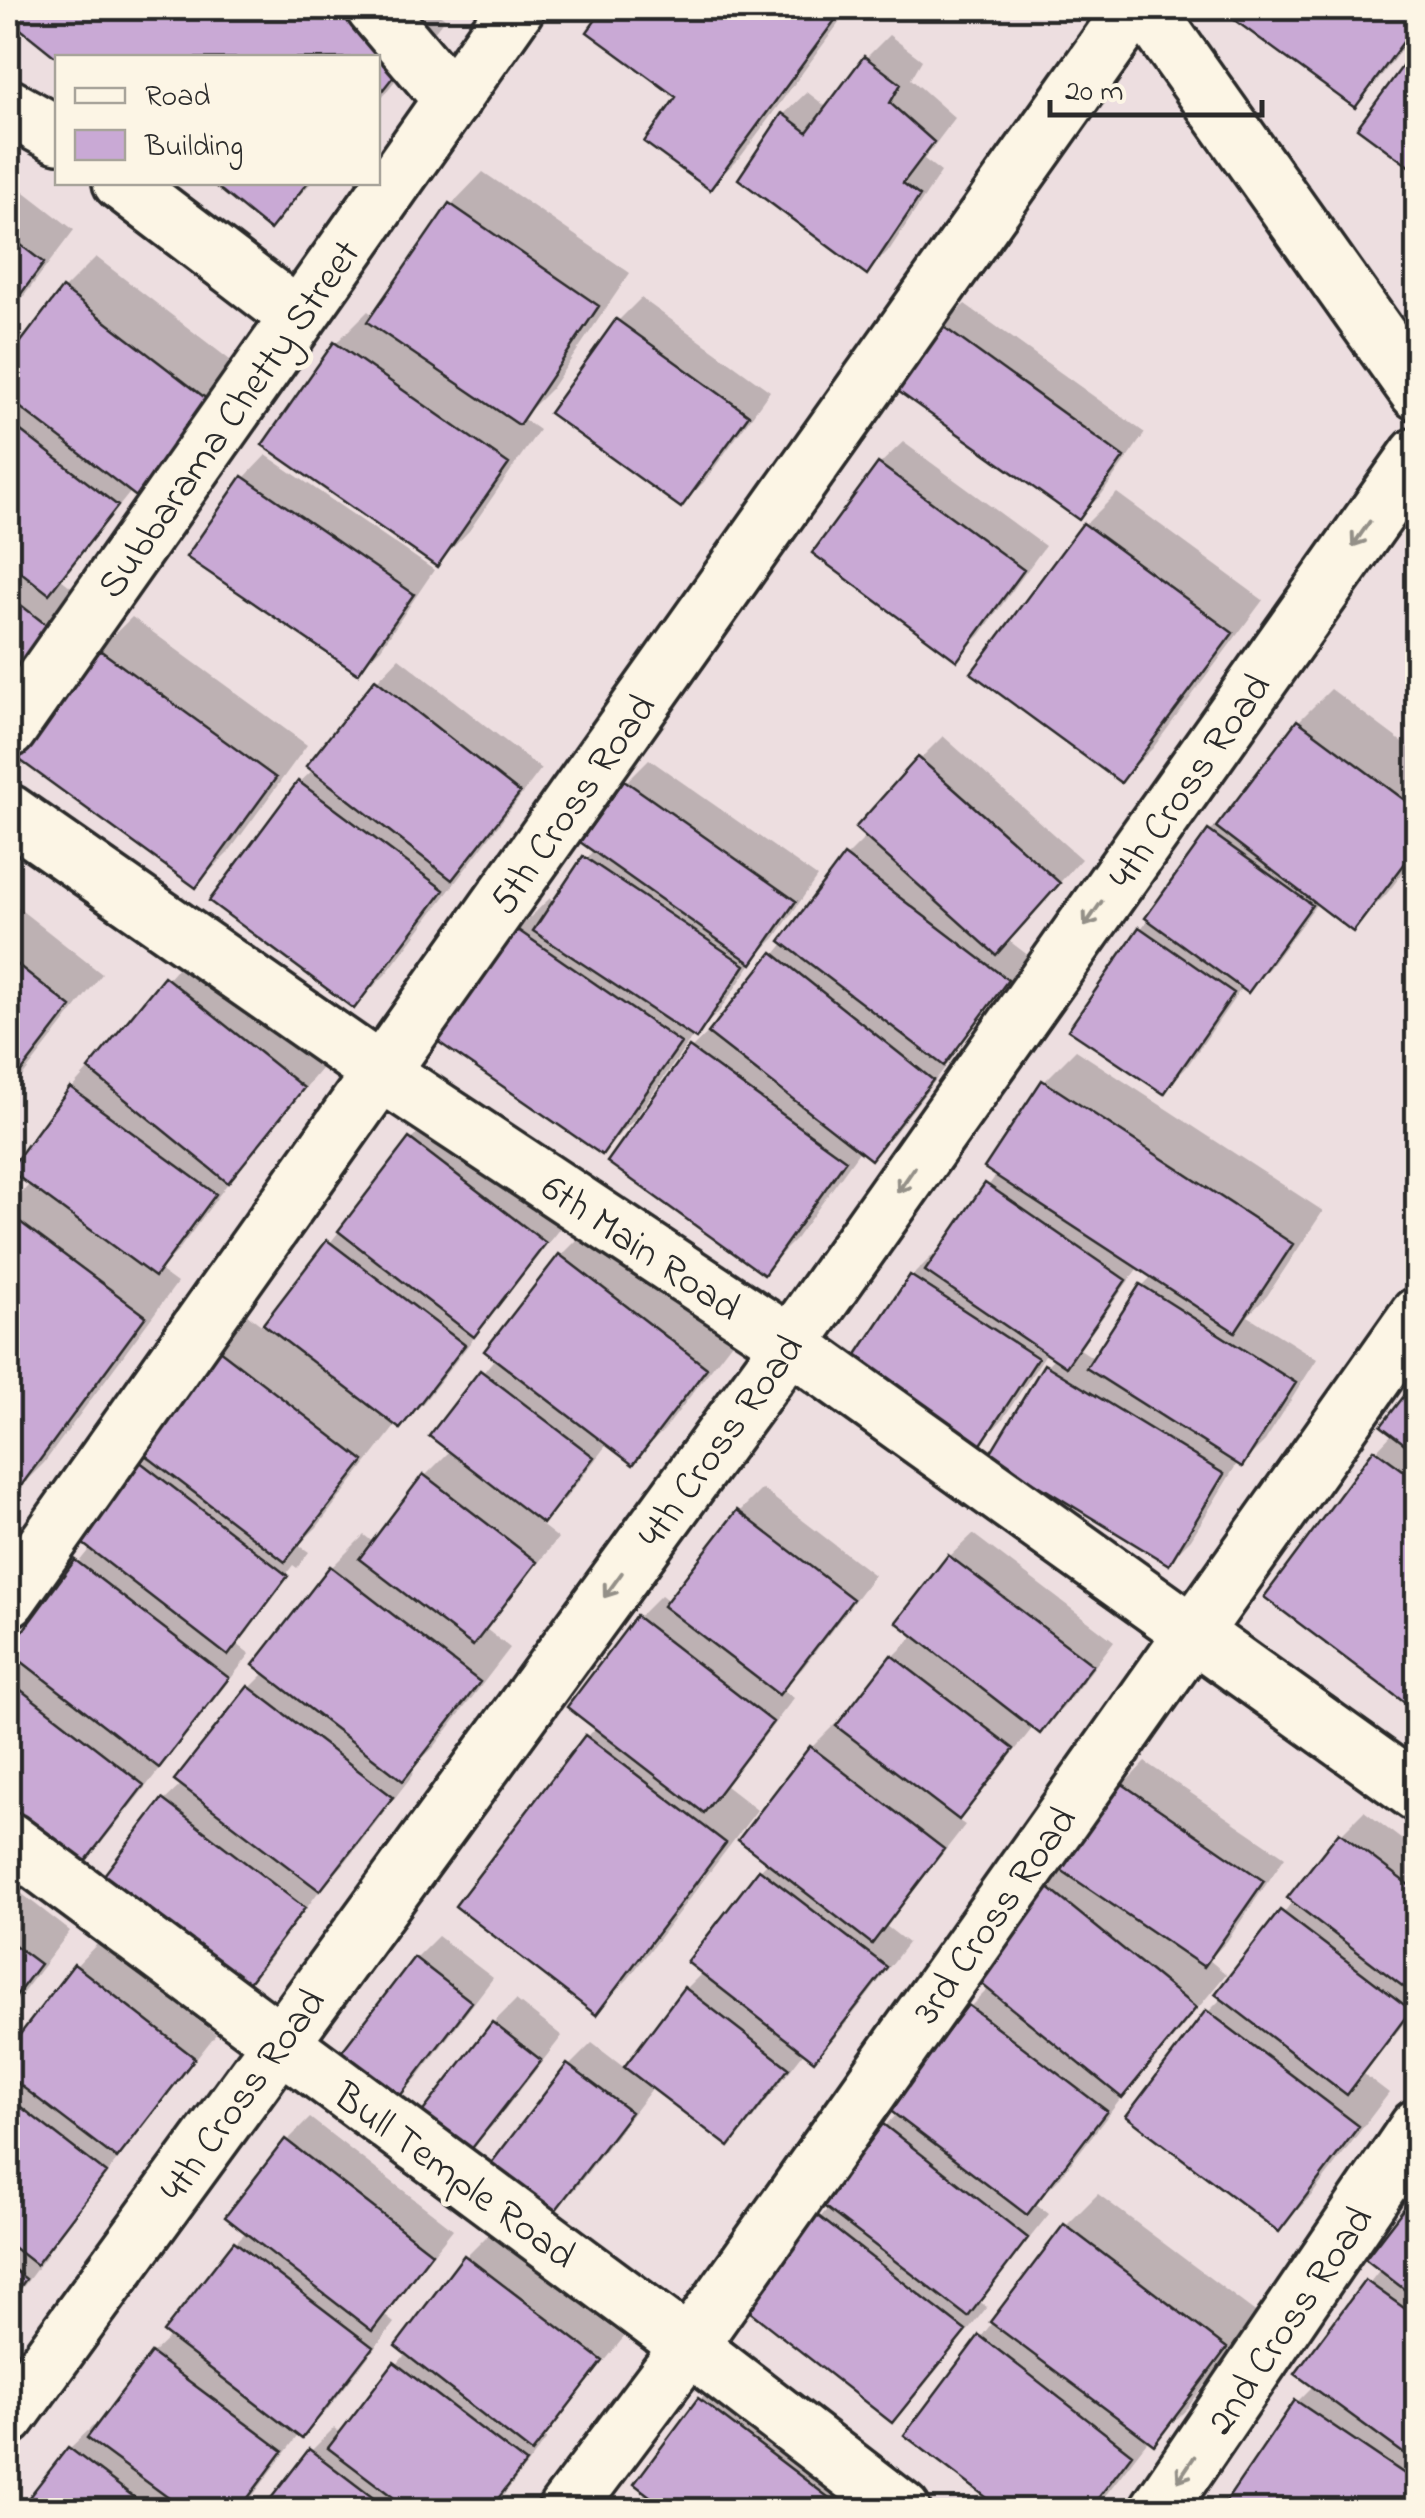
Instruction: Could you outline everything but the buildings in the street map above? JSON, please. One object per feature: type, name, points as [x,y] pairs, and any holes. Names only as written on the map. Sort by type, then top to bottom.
[{"type":"street","points":[[374,8],[452,100]]},
{"type":"street","name":"Subbarama Chetty Street","points":[[8,730],[516,8]]},
{"type":"street","name":"5th Cross Road","points":[[8,1598],[1134,8]]},
{"type":"street","points":[[1146,8],[1418,392]]},
{"type":"street","points":[[8,108],[55,133]]},
{"type":"street","points":[[125,185],[298,316]]},
{"type":"street","name":"4th Cross Road","points":[[8,2416],[790,1344],[1418,454]]},
{"type":"street","name":"6th Main Road","points":[[8,812],[380,1072],[790,1344],[1418,1794]]},
{"type":"street","name":"3rd Cross Road","points":[[566,2510],[689,2346],[1418,1315]]},
{"type":"street","name":"Bull Temple Road","points":[[8,1840],[689,2346],[902,2510]]},
{"type":"street","name":"2nd Cross Road","points":[[1158,2510],[1418,2128]]}]
